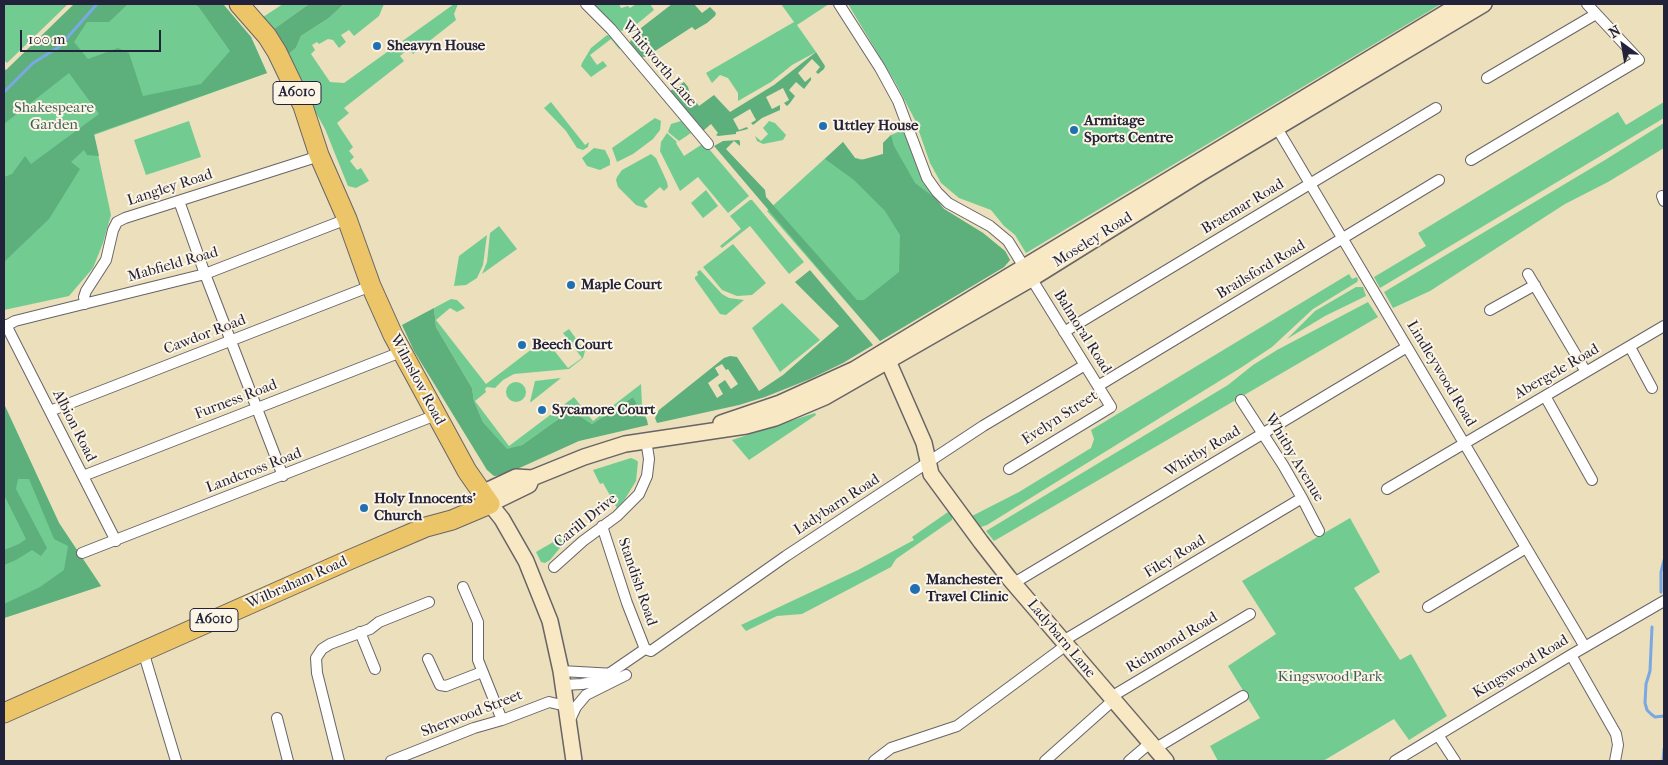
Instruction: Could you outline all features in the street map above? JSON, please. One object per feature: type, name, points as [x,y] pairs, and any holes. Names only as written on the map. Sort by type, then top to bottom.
[{"type":"highway","name":"Wilmslow Road","points":[[239,4],[267,36],[277,52],[303,106],[319,155],[347,219],[371,286],[401,352],[486,499]]},
{"type":"highway","name":"Wilbraham Road","points":[[4,713],[426,527],[450,510],[486,499]]},
{"type":"main road","name":"Moseley Road","points":[[486,499],[529,485],[532,478],[584,457],[625,444],[685,435],[780,403],[886,356],[1028,273],[1274,122],[1460,4]]},
{"type":"main road","name":"Moseley Road","points":[[1274,122],[1484,4]]},
{"type":"main road","name":"Ladybarn Lane","points":[[886,356],[924,444],[931,474],[980,542],[1166,761]]},
{"type":"main road","name":"Wilmslow Road","points":[[486,499],[502,519],[526,561],[550,621],[562,678],[574,761]]},
{"type":"street","name":"Whitworth Lane","points":[[586,4],[611,29],[708,144]]},
{"type":"street","name":"Balmoral Road","points":[[839,4],[880,68],[898,101],[927,178],[937,192],[948,202],[996,230],[1008,241],[1098,386]]},
{"type":"street","points":[[1471,160],[1562,104],[1640,60],[1587,4]]},
{"type":"street","points":[[1487,78],[1596,14]]},
{"type":"street","name":"Braemar Road","points":[[1064,332],[1436,108]]},
{"type":"street","name":"Lindleywood Road","points":[[1274,122],[1585,647]]},
{"type":"street","name":"Langley Road","points":[[85,304],[84,297],[86,291],[106,260],[113,230],[117,222],[124,218],[319,155]]},
{"type":"street","name":"Brailsford Road","points":[[1098,386],[1439,180]]},
{"type":"street","points":[[179,201],[205,274],[283,476]]},
{"type":"street","name":"Mabfield Road","points":[[5,326],[15,321],[205,274],[347,219]]},
{"type":"street","points":[[1528,274],[1586,372]]},
{"type":"street","points":[[1490,310],[1535,285]]},
{"type":"street","name":"Cawdor Road","points":[[50,411],[371,286]]},
{"type":"street","name":"Albion Road","points":[[5,326],[116,541]]},
{"type":"street","name":"Abergele Road","points":[[1387,489],[1664,326]]},
{"type":"street","name":"Whitby Road","points":[[1014,583],[1408,347]]},
{"type":"street","points":[[1630,347],[1652,388]]},
{"type":"street","name":"Furness Road","points":[[83,476],[401,352]]},
{"type":"street","name":"Ladybarn Road","points":[[610,673],[645,649],[651,651],[786,556],[983,426],[1085,365]]},
{"type":"street","name":"Evelyn Street","points":[[1009,469],[1111,407],[1098,386]]},
{"type":"street","points":[[1545,396],[1592,480]]},
{"type":"street","name":"Whitby Avenue","points":[[1241,400],[1302,498],[1319,531]]},
{"type":"street","name":"Landcross Road","points":[[82,553],[436,415]]},
{"type":"street","name":"Carill Drive","points":[[554,567],[577,546],[630,505],[643,486],[647,476],[650,459],[646,440]]},
{"type":"street","name":"Filey Road","points":[[874,761],[891,748],[956,726],[1061,649],[1068,638],[1302,498]]},
{"type":"street","name":"Standish Road","points":[[602,526],[627,603],[645,649]]},
{"type":"street","points":[[1428,607],[1526,548]]},
{"type":"street","points":[[463,587],[478,622],[477,649],[482,672],[502,720]]},
{"type":"street","name":"Kingswood Road","points":[[1395,761],[1664,601]]},
{"type":"street","points":[[339,761],[317,673],[316,658],[322,648],[429,602]]},
{"type":"street","name":"Richmond Road","points":[[1045,761],[1113,700],[1116,694],[1250,614]]},
{"type":"street","points":[[360,632],[375,669]]},
{"type":"street","points":[[143,651],[176,761]]},
{"type":"street","points":[[1571,655],[1616,734],[1618,745],[1615,761]]},
{"type":"street","points":[[428,659],[440,685],[446,686],[482,672]]},
{"type":"street","points":[[562,678],[610,673],[626,675]]},
{"type":"street","points":[[562,678],[582,684],[626,675]]},
{"type":"street","points":[[569,722],[576,707],[586,695],[626,675]]},
{"type":"street","points":[[1129,761],[1244,696]]},
{"type":"street","name":"Sherwood Street","points":[[391,761],[474,728],[502,720],[549,702],[566,706]]},
{"type":"street","points":[[277,718],[288,761]]},
{"type":"street","points":[[1438,735],[1455,761]]},
{"type":"green space","points":[[4,4],[68,4],[7,63],[4,60]]},
{"type":"green space","points":[[74,4],[128,4],[109,22],[87,22],[74,42],[88,59],[118,48],[129,53],[143,96],[201,84],[230,51],[198,6],[192,4],[223,4],[251,37],[267,73],[94,134],[99,156],[87,155],[84,150],[71,162],[80,169],[49,219],[4,262],[4,177],[12,174],[25,156],[31,164],[99,114],[69,73],[4,124],[4,68],[6,70]]},
{"type":"green space","name":"Shakespeare Garden","points":[[101,4],[223,4],[251,37],[267,73],[94,135],[111,215],[93,268],[69,296],[4,310],[4,95]]},
{"type":"green space","points":[[283,4],[309,4],[271,31],[263,17]]},
{"type":"green space","points":[[309,4],[344,4],[329,18],[301,36],[296,48],[285,57],[271,31]]},
{"type":"green space","points":[[344,4],[384,4],[379,16],[354,36],[349,30],[341,35],[346,42],[339,48],[333,40],[328,39],[319,44],[317,42],[312,45],[315,50],[311,54],[330,82],[344,83],[454,4],[458,4],[454,14],[456,20],[413,54],[408,49],[400,56],[404,61],[344,108],[349,113],[337,123],[353,147],[349,151],[354,157],[350,161],[357,170],[361,168],[369,181],[356,188],[348,186],[325,129],[285,57],[296,48],[301,36],[329,18]]},
{"type":"green space","points":[[592,4],[619,4],[621,8],[628,6],[630,8],[636,4],[650,4],[654,10],[632,28],[621,31]]},
{"type":"green space","points":[[672,4],[694,4],[702,13],[710,7],[716,13],[707,23],[695,30],[692,27],[652,53],[653,56],[642,57],[630,43],[632,35]]},
{"type":"green space","points":[[781,4],[829,4],[797,25],[816,52],[792,65],[771,82],[738,101],[738,93],[728,78],[720,75],[712,83],[706,73],[794,22]]},
{"type":"green space","name":"Armitage Sports Centre","points":[[848,4],[1441,4],[1026,253],[1015,235],[1004,226],[991,210],[959,198],[941,183],[930,163],[915,120],[895,82]]},
{"type":"green space","points":[[607,35],[610,36],[620,49],[611,39],[590,55],[597,65],[603,61],[607,66],[591,77],[581,66],[582,63],[591,48]]},
{"type":"green space","points":[[816,52],[825,66],[824,69],[818,74],[816,72],[820,67],[812,59],[798,73],[805,82],[811,77],[811,80],[804,89],[796,82],[789,90],[795,96],[787,106],[784,103],[789,100],[783,88],[766,97],[772,109],[780,105],[780,110],[762,118],[753,125],[751,123],[756,120],[750,109],[733,119],[739,130],[747,127],[748,129],[736,132],[736,134],[718,136],[716,135],[718,133],[711,124],[703,131],[670,91],[684,82],[699,106],[714,95],[730,112],[774,85]]},
{"type":"green space","points":[[551,102],[585,145],[589,142],[588,147],[583,150],[577,148],[566,131],[544,108]]},
{"type":"green space","points":[[1664,102],[1664,118],[1380,288],[1374,277],[1426,246],[1418,233],[1618,112],[1626,125]]},
{"type":"green space","points":[[655,118],[661,121],[660,130],[653,139],[633,154],[617,162],[612,148]]},
{"type":"green space","points":[[189,121],[201,157],[146,175],[134,140]]},
{"type":"green space","points":[[681,121],[691,133],[679,141],[668,132],[671,124]]},
{"type":"green space","points":[[769,121],[775,123],[786,135],[783,140],[763,144],[757,141],[755,136],[761,141],[768,134],[763,128]]},
{"type":"green space","points":[[1664,123],[1664,148],[1608,182],[1565,204],[1430,291],[1393,308],[1384,292]]},
{"type":"green space","points":[[903,130],[923,183],[944,209],[983,233],[1005,251],[1010,260],[1004,267],[880,341],[767,211],[843,142],[855,158],[866,160],[883,154],[883,143],[891,135]]},
{"type":"green space","points":[[667,133],[677,142],[684,156],[704,143],[749,196],[728,213],[698,177],[680,191],[660,151],[661,142]]},
{"type":"green space","points":[[891,135],[894,146],[915,183],[935,198],[944,209],[983,233],[1005,251],[1010,260],[1004,267],[880,341],[714,146],[723,141],[739,140],[740,146],[734,141],[726,149],[765,190],[766,197],[857,300],[864,300],[899,272],[900,235],[885,211],[854,180],[825,159],[843,142],[855,158],[861,160],[883,154],[883,143]]},
{"type":"green space","points":[[594,148],[605,150],[610,160],[610,165],[600,170],[587,166],[582,158]]},
{"type":"green space","points":[[651,154],[656,158],[668,187],[664,191],[660,187],[644,201],[648,207],[645,208],[636,205],[618,187],[616,180],[622,170]]},
{"type":"green space","points":[[706,190],[718,206],[703,218],[691,203]]},
{"type":"green space","points":[[752,200],[804,262],[789,274],[750,226],[722,248],[720,246],[741,229],[730,216]]},
{"type":"green space","points":[[499,226],[517,249],[482,274],[487,262],[490,233]]},
{"type":"green space","points":[[487,235],[483,265],[477,278],[466,285],[454,286],[459,256]]},
{"type":"green space","points":[[733,244],[766,283],[752,295],[737,296],[722,290],[703,267]]},
{"type":"green space","points":[[700,270],[722,294],[729,298],[744,300],[726,315],[720,314],[695,279],[698,275],[697,272]]},
{"type":"green space","points":[[810,270],[873,345],[843,363],[810,379],[765,397],[739,405],[657,423],[655,418],[659,410],[724,358],[730,356],[737,357],[759,391],[783,375],[839,326],[795,282]],"holes":[[[722,364],[726,370],[728,369],[738,384],[731,389],[725,380],[718,385],[723,394],[717,398],[708,383],[719,375],[715,368]]]},
{"type":"green space","points":[[1349,274],[1352,279],[1357,277],[1357,282],[1313,309],[1272,347],[1242,367],[987,525],[981,527],[972,516],[1019,492],[1091,448],[1094,439],[1091,430]]},
{"type":"green space","points":[[1356,287],[1363,287],[1366,296],[1325,316],[1287,339],[1315,311]]},
{"type":"green space","points":[[451,299],[457,300],[465,308],[457,312],[450,308],[436,320],[486,384],[545,339],[568,368],[582,358],[563,333],[569,329],[585,351],[583,358],[569,369],[514,374],[503,380],[495,388],[487,387],[485,389],[486,392],[475,401],[509,446],[574,397],[593,421],[641,384],[642,405],[647,420],[633,397],[592,424],[571,410],[522,445],[507,450],[483,422],[474,401],[472,388],[436,327],[434,308]]},
{"type":"green space","points":[[1368,302],[1378,317],[994,541],[986,531],[1228,385],[1253,365],[1277,350]]},
{"type":"green space","points":[[782,303],[820,340],[780,372],[752,328]]},
{"type":"green space","points":[[434,308],[436,327],[472,388],[474,401],[483,422],[507,449],[522,445],[571,410],[592,424],[633,397],[648,425],[579,441],[504,475],[494,476],[487,470],[414,351],[402,325]]},
{"type":"green space","points":[[561,378],[531,402],[530,402],[535,381]]},
{"type":"green space","points":[[516,382],[523,385],[526,392],[523,399],[516,402],[509,399],[506,392],[509,385]]},
{"type":"green space","points":[[4,404],[59,523],[101,586],[4,618]]},
{"type":"green space","points":[[4,404],[59,523],[101,586],[4,618],[4,604],[40,587],[64,570],[68,546],[54,539],[29,479],[18,479],[16,489],[47,548],[41,556],[32,550],[4,565],[4,550],[26,539],[4,495]]},
{"type":"green space","points":[[815,413],[816,415],[749,460],[732,440]]},
{"type":"green space","points":[[631,458],[638,462],[636,481],[617,508],[603,483],[600,484],[593,470]]},
{"type":"green space","points":[[948,512],[952,516],[952,520],[896,559],[891,567],[802,614],[777,616],[746,631],[741,625],[858,570],[914,540],[912,537]]},
{"type":"green space","name":"Kingswood Park","points":[[1350,518],[1380,572],[1354,588],[1400,660],[1411,654],[1447,716],[1409,740],[1394,719],[1323,761],[1218,761],[1210,746],[1260,718],[1228,666],[1276,634],[1242,581]]},
{"type":"green space","points":[[560,538],[564,543],[550,560],[545,563],[541,562],[536,552]]},
{"type":"waterway","points":[[4,92],[33,63],[59,47],[97,4]]},
{"type":"waterway","points":[[1661,592],[1661,572],[1664,560]]},
{"type":"waterway","points":[[1652,627],[1650,671],[1646,684],[1645,703],[1647,710],[1655,717],[1664,716]]},
{"type":"waterway","points":[[1663,761],[1664,749]]},
{"type":"place","name":"Sheavyn House","points":[[377,46]]},
{"type":"place","name":"Uttley House","points":[[823,126]]},
{"type":"place","name":"Armitage Sports Centre","points":[[1074,130]]},
{"type":"place","name":"Maple Court","points":[[571,285]]},
{"type":"place","name":"Beech Court","points":[[522,345]]},
{"type":"place","name":"Sycamore Court","points":[[542,410]]},
{"type":"place","name":"Holy Innocents' Church","points":[[364,508]]},
{"type":"place","name":"Manchester Travel Clinic","points":[[915,589]]}]
